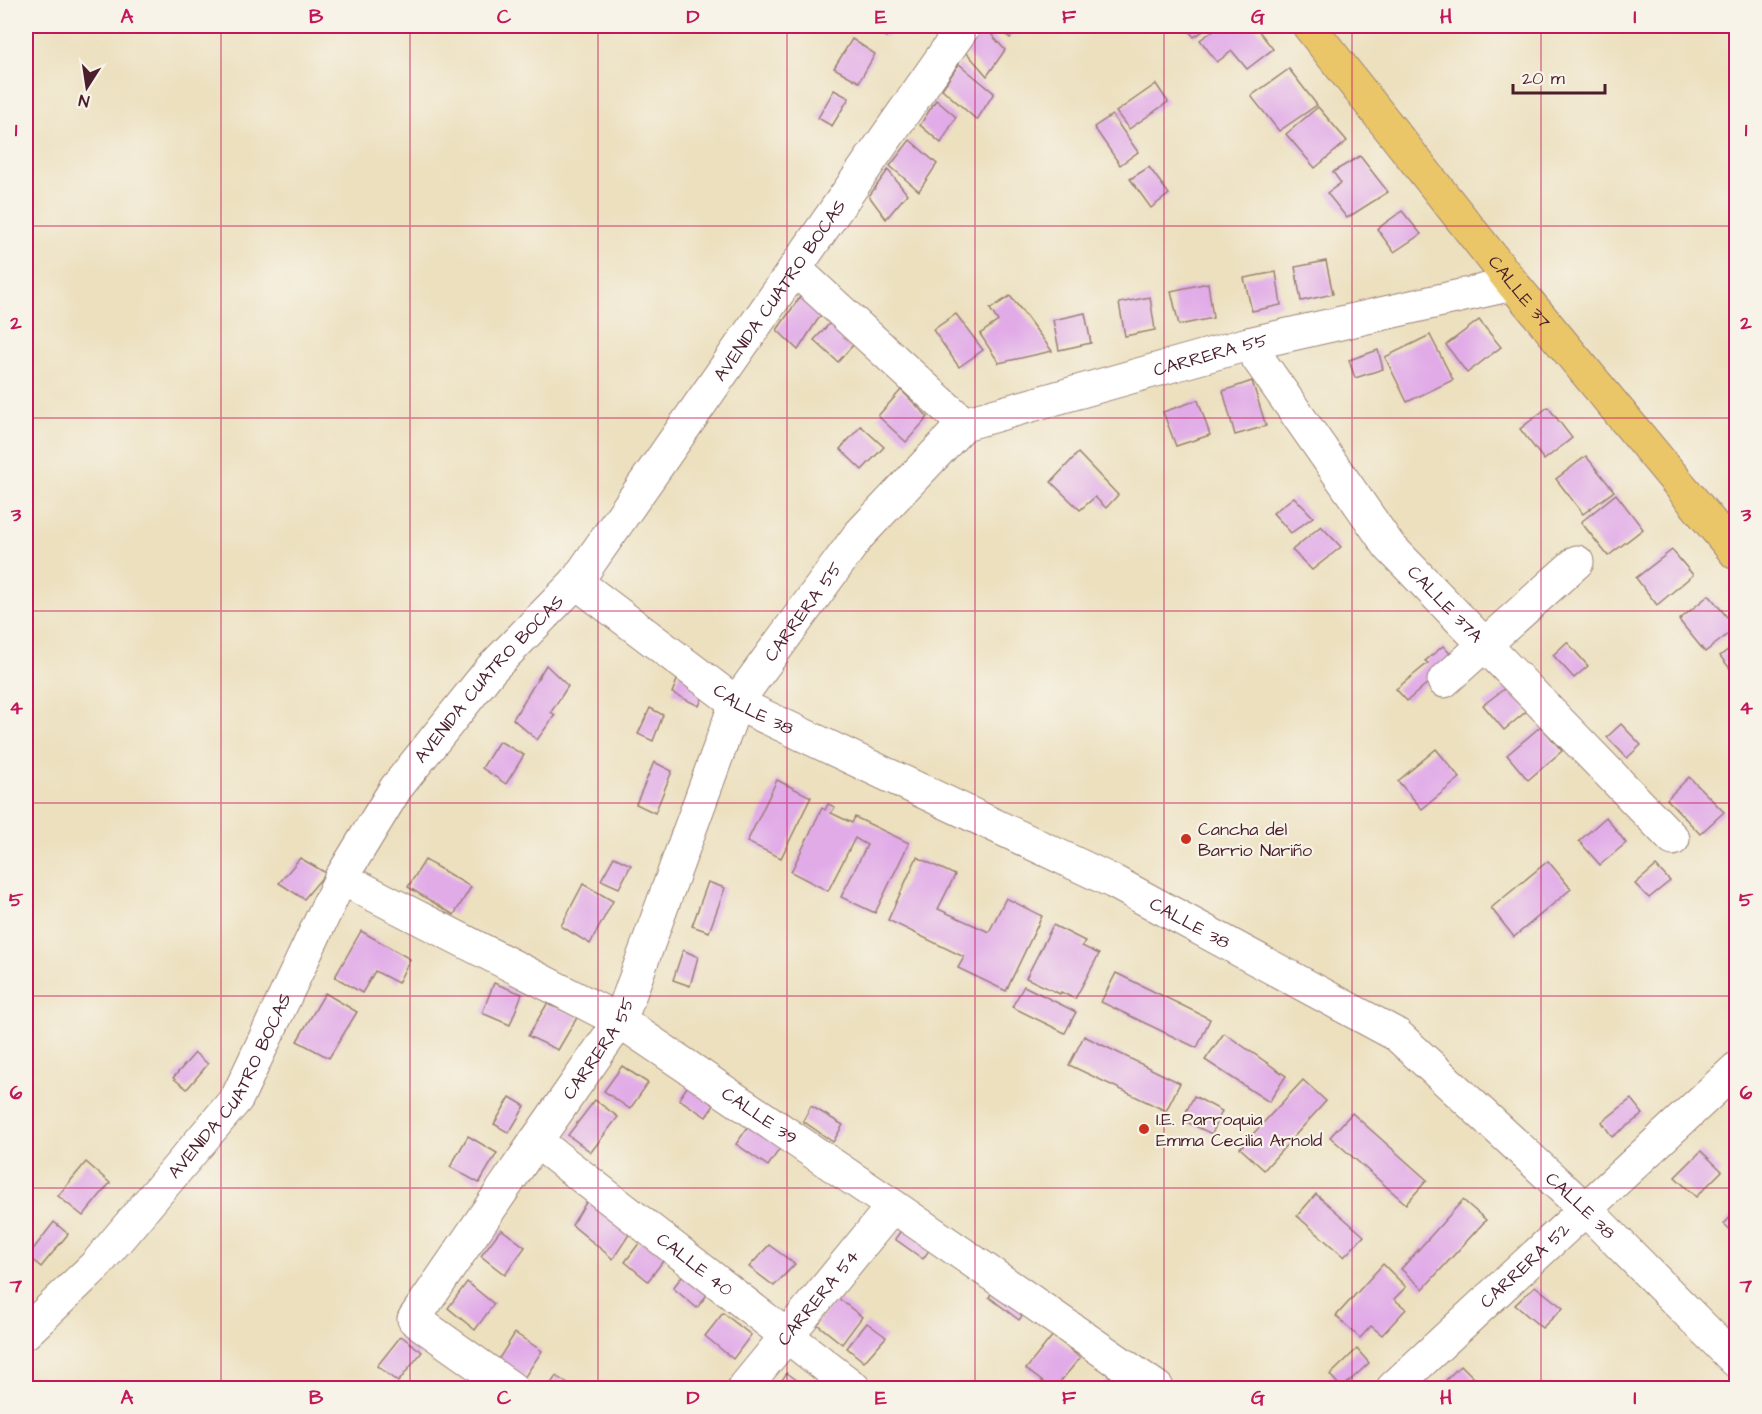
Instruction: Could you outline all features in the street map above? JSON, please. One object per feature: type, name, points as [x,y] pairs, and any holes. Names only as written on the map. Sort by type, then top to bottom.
[{"type":"main road","name":"CALLE 37","points":[[1310,26],[1513,284],[1737,553]]},
{"type":"street","name":"AVENIDA CUATRO BOCAS","points":[[26,1332],[95,1266],[237,1098],[341,878],[396,788],[491,669],[576,582],[964,26]]},
{"type":"street","points":[[795,269],[964,424]]},
{"type":"street","name":"CARRERA 55","points":[[511,1389],[414,1319],[620,1021],[736,703],[859,535],[964,424],[1248,344],[1513,284]]},
{"type":"street","name":"CALLE 37A","points":[[1248,344],[1389,546],[1672,839]]},
{"type":"street","points":[[1444,681],[1577,562]]},
{"type":"street","name":"CALLE 38","points":[[576,582],[736,703],[1114,882],[1397,1035],[1585,1209],[1737,1361]]},
{"type":"street","name":"CALLE 39","points":[[341,878],[620,1021],[1157,1389]]},
{"type":"street","name":"CARRERA 52","points":[[1393,1389],[1737,1069]]},
{"type":"street","name":"CALLE 40","points":[[536,1141],[854,1389]]},
{"type":"street","name":"CARRERA 54","points":[[744,1389],[893,1206]]},
{"type":"building","points":[[868,26],[892,26],[886,37]]},
{"type":"building","points":[[984,26],[1005,50],[987,76],[966,52]]},
{"type":"building","points":[[994,26],[1019,26],[1010,38]]},
{"type":"building","points":[[1185,26],[1211,26],[1194,37]]},
{"type":"building","points":[[1220,26],[1255,26],[1273,49],[1247,69],[1232,51],[1217,62],[1200,40]]},
{"type":"building","points":[[852,39],[875,54],[859,82],[834,68]]},
{"type":"building","points":[[959,64],[994,93],[977,120],[942,89]]},
{"type":"building","points":[[1289,69],[1317,105],[1279,131],[1251,96]]},
{"type":"building","points":[[1156,84],[1168,102],[1129,129],[1116,112]]},
{"type":"building","points":[[834,90],[849,98],[832,126],[818,118]]},
{"type":"building","points":[[936,100],[956,117],[941,143],[920,125]]},
{"type":"building","points":[[1318,107],[1347,141],[1315,168],[1286,134]]},
{"type":"building","points":[[1112,115],[1138,152],[1120,165],[1094,127]]},
{"type":"building","points":[[910,140],[937,164],[919,191],[890,166]]},
{"type":"building","points":[[1360,156],[1388,192],[1347,218],[1327,193],[1341,183],[1333,172]]},
{"type":"building","points":[[1149,167],[1169,194],[1151,208],[1130,179]]},
{"type":"building","points":[[888,170],[907,194],[886,219],[869,196]]},
{"type":"building","points":[[1402,211],[1421,234],[1394,252],[1377,229]]},
{"type":"building","points":[[1326,261],[1333,294],[1301,301],[1295,267]]},
{"type":"building","points":[[1276,272],[1281,305],[1252,311],[1244,278]]},
{"type":"building","points":[[1208,283],[1213,318],[1179,325],[1171,291]]},
{"type":"building","points":[[802,294],[822,313],[798,350],[777,330]]},
{"type":"building","points":[[1010,296],[1052,351],[999,363],[980,334],[998,321],[990,309]]},
{"type":"building","points":[[1150,297],[1155,330],[1125,336],[1119,303]]},
{"type":"building","points":[[1085,313],[1091,343],[1059,350],[1053,320]]},
{"type":"building","points":[[956,314],[983,350],[959,367],[933,330]]},
{"type":"building","points":[[1479,320],[1501,347],[1467,373],[1446,345]]},
{"type":"building","points":[[831,322],[854,344],[838,362],[814,340]]},
{"type":"building","points":[[1430,335],[1453,380],[1407,402],[1385,357]]},
{"type":"building","points":[[1378,350],[1383,369],[1355,378],[1349,360]]},
{"type":"building","points":[[1252,381],[1266,426],[1235,435],[1223,391]]},
{"type":"building","points":[[901,390],[928,417],[906,442],[878,416]]},
{"type":"building","points":[[1198,400],[1210,435],[1176,446],[1163,412]]},
{"type":"building","points":[[1548,407],[1572,438],[1544,460],[1520,429]]},
{"type":"building","points":[[861,426],[884,447],[862,470],[840,449]]},
{"type":"building","points":[[1078,453],[1118,495],[1106,508],[1095,497],[1080,510],[1051,482]]},
{"type":"building","points":[[1586,456],[1614,491],[1583,514],[1556,479]]},
{"type":"building","points":[[1616,494],[1643,529],[1608,556],[1581,522]]},
{"type":"building","points":[[1294,497],[1313,517],[1291,533],[1273,513]]},
{"type":"building","points":[[1321,526],[1341,547],[1312,570],[1292,550]]},
{"type":"building","points":[[1672,550],[1693,575],[1657,605],[1636,578]]},
{"type":"building","points":[[1709,595],[1736,628],[1705,652],[1679,620]]},
{"type":"building","points":[[1567,642],[1588,666],[1574,678],[1553,655]]},
{"type":"building","points":[[1736,644],[1736,676],[1720,656]]},
{"type":"building","points":[[1443,646],[1455,659],[1407,701],[1396,689],[1428,663],[1425,661]]},
{"type":"building","points":[[546,665],[568,686],[551,712],[555,715],[537,740],[513,719]]},
{"type":"building","points":[[683,665],[711,677],[699,706],[672,693]]},
{"type":"building","points":[[1508,686],[1528,710],[1504,730],[1483,705]]},
{"type":"building","points":[[650,708],[663,715],[653,741],[638,734]]},
{"type":"building","points":[[1621,724],[1641,745],[1627,758],[1607,737]]},
{"type":"building","points":[[1541,726],[1562,751],[1528,780],[1507,755]]},
{"type":"building","points":[[499,741],[524,755],[506,784],[482,768]]},
{"type":"building","points":[[1436,749],[1460,778],[1422,809],[1398,781]]},
{"type":"building","points":[[654,762],[672,771],[655,813],[636,804]]},
{"type":"building","points":[[1689,777],[1724,812],[1700,834],[1667,799]]},
{"type":"building","points":[[777,780],[811,797],[781,858],[747,842]]},
{"type":"building","points":[[828,804],[835,807],[831,813],[852,823],[855,817],[909,843],[875,913],[841,897],[867,845],[855,838],[828,891],[791,872],[822,808],[825,810]]},
{"type":"building","points":[[1606,817],[1626,843],[1600,865],[1579,841]]},
{"type":"building","points":[[614,857],[631,865],[619,888],[601,880]]},
{"type":"building","points":[[917,857],[955,875],[938,909],[989,932],[1006,898],[1042,916],[1006,991],[958,968],[964,957],[888,920]]},
{"type":"building","points":[[300,858],[326,873],[304,899],[279,883]]},
{"type":"building","points":[[425,860],[471,887],[454,915],[408,887]]},
{"type":"building","points":[[1548,861],[1571,889],[1514,937],[1491,908]]},
{"type":"building","points":[[1656,866],[1670,881],[1649,898],[1635,884]]},
{"type":"building","points":[[708,882],[725,888],[709,932],[692,926]]},
{"type":"building","points":[[583,884],[613,901],[590,944],[561,926]]},
{"type":"building","points":[[1053,925],[1085,941],[1082,946],[1099,954],[1075,999],[1026,978]]},
{"type":"building","points":[[361,931],[410,959],[398,983],[375,971],[362,993],[335,977]]},
{"type":"building","points":[[683,950],[698,957],[690,986],[673,980]]},
{"type":"building","points":[[1116,973],[1210,1019],[1197,1048],[1101,1002]]},
{"type":"building","points":[[494,983],[522,994],[510,1025],[482,1013]]},
{"type":"building","points":[[1024,986],[1076,1012],[1065,1033],[1012,1007]]},
{"type":"building","points":[[325,993],[357,1012],[329,1058],[297,1041]]},
{"type":"building","points":[[547,1004],[578,1016],[558,1050],[528,1036]]},
{"type":"building","points":[[1224,1033],[1286,1076],[1269,1102],[1205,1060]]},
{"type":"building","points":[[1084,1036],[1180,1083],[1166,1111],[1069,1065]]},
{"type":"building","points":[[195,1053],[208,1064],[187,1089],[173,1078]]},
{"type":"building","points":[[622,1066],[648,1083],[630,1109],[604,1091]]},
{"type":"building","points":[[1303,1080],[1326,1101],[1264,1170],[1240,1148]]},
{"type":"building","points":[[689,1084],[716,1102],[706,1117],[679,1099]]},
{"type":"building","points":[[1194,1096],[1222,1111],[1212,1134],[1182,1120]]},
{"type":"building","points":[[510,1097],[525,1106],[509,1133],[494,1124]]},
{"type":"building","points":[[1631,1099],[1643,1114],[1612,1137],[1602,1122]]},
{"type":"building","points":[[595,1100],[618,1117],[591,1152],[568,1135]]},
{"type":"building","points":[[811,1106],[843,1125],[833,1142],[803,1121]]},
{"type":"building","points":[[1352,1113],[1427,1180],[1406,1204],[1330,1137]]},
{"type":"building","points":[[755,1117],[787,1138],[768,1166],[736,1144]]},
{"type":"building","points":[[468,1136],[497,1153],[479,1183],[450,1167]]},
{"type":"building","points":[[1701,1151],[1722,1171],[1696,1197],[1675,1177]]},
{"type":"building","points":[[86,1162],[110,1183],[83,1216],[58,1196]]},
{"type":"building","points":[[1316,1194],[1364,1236],[1344,1257],[1297,1216]]},
{"type":"building","points":[[590,1196],[632,1230],[613,1259],[572,1225]]},
{"type":"building","points":[[1463,1200],[1486,1220],[1423,1289],[1401,1269]]},
{"type":"building","points":[[1736,1211],[1736,1235],[1724,1224]]},
{"type":"building","points":[[912,1215],[939,1236],[923,1259],[895,1239]]},
{"type":"building","points":[[54,1222],[68,1234],[41,1267],[28,1256]]},
{"type":"building","points":[[501,1229],[525,1247],[505,1275],[481,1256]]},
{"type":"building","points":[[643,1238],[666,1257],[648,1281],[625,1262]]},
{"type":"building","points":[[769,1245],[795,1264],[774,1286],[749,1267]]},
{"type":"building","points":[[1383,1264],[1406,1287],[1394,1299],[1406,1309],[1382,1335],[1371,1326],[1360,1338],[1336,1316]]},
{"type":"building","points":[[685,1272],[709,1292],[697,1308],[673,1288]]},
{"type":"building","points":[[467,1282],[494,1304],[475,1330],[448,1308]]},
{"type":"building","points":[[1000,1282],[1030,1305],[1019,1320],[989,1297]]},
{"type":"building","points":[[1535,1286],[1563,1308],[1542,1328],[1515,1305]]},
{"type":"building","points":[[837,1297],[862,1317],[842,1344],[817,1324]]},
{"type":"building","points":[[723,1313],[751,1335],[733,1359],[705,1336]]},
{"type":"building","points":[[867,1323],[886,1337],[864,1362],[847,1348]]},
{"type":"building","points":[[515,1333],[542,1351],[524,1378],[498,1360]]},
{"type":"building","points":[[1053,1335],[1080,1358],[1055,1388],[1051,1388],[1026,1369]]},
{"type":"building","points":[[401,1336],[422,1352],[398,1382],[377,1366]]},
{"type":"building","points":[[1357,1349],[1369,1363],[1342,1388],[1330,1375]]},
{"type":"building","points":[[1461,1365],[1484,1388],[1446,1388],[1442,1384]]},
{"type":"building","points":[[787,1373],[808,1388],[776,1388]]},
{"type":"building","points":[[1112,1374],[1129,1388],[1101,1388]]},
{"type":"building","points":[[556,1376],[574,1388],[548,1388]]},
{"type":"place","name":"Cancha del Barrio Nariño","points":[[1186,839]]},
{"type":"place","name":"I.E. Parroquia Emma Cecilia Arnold","points":[[1144,1129]]}]
